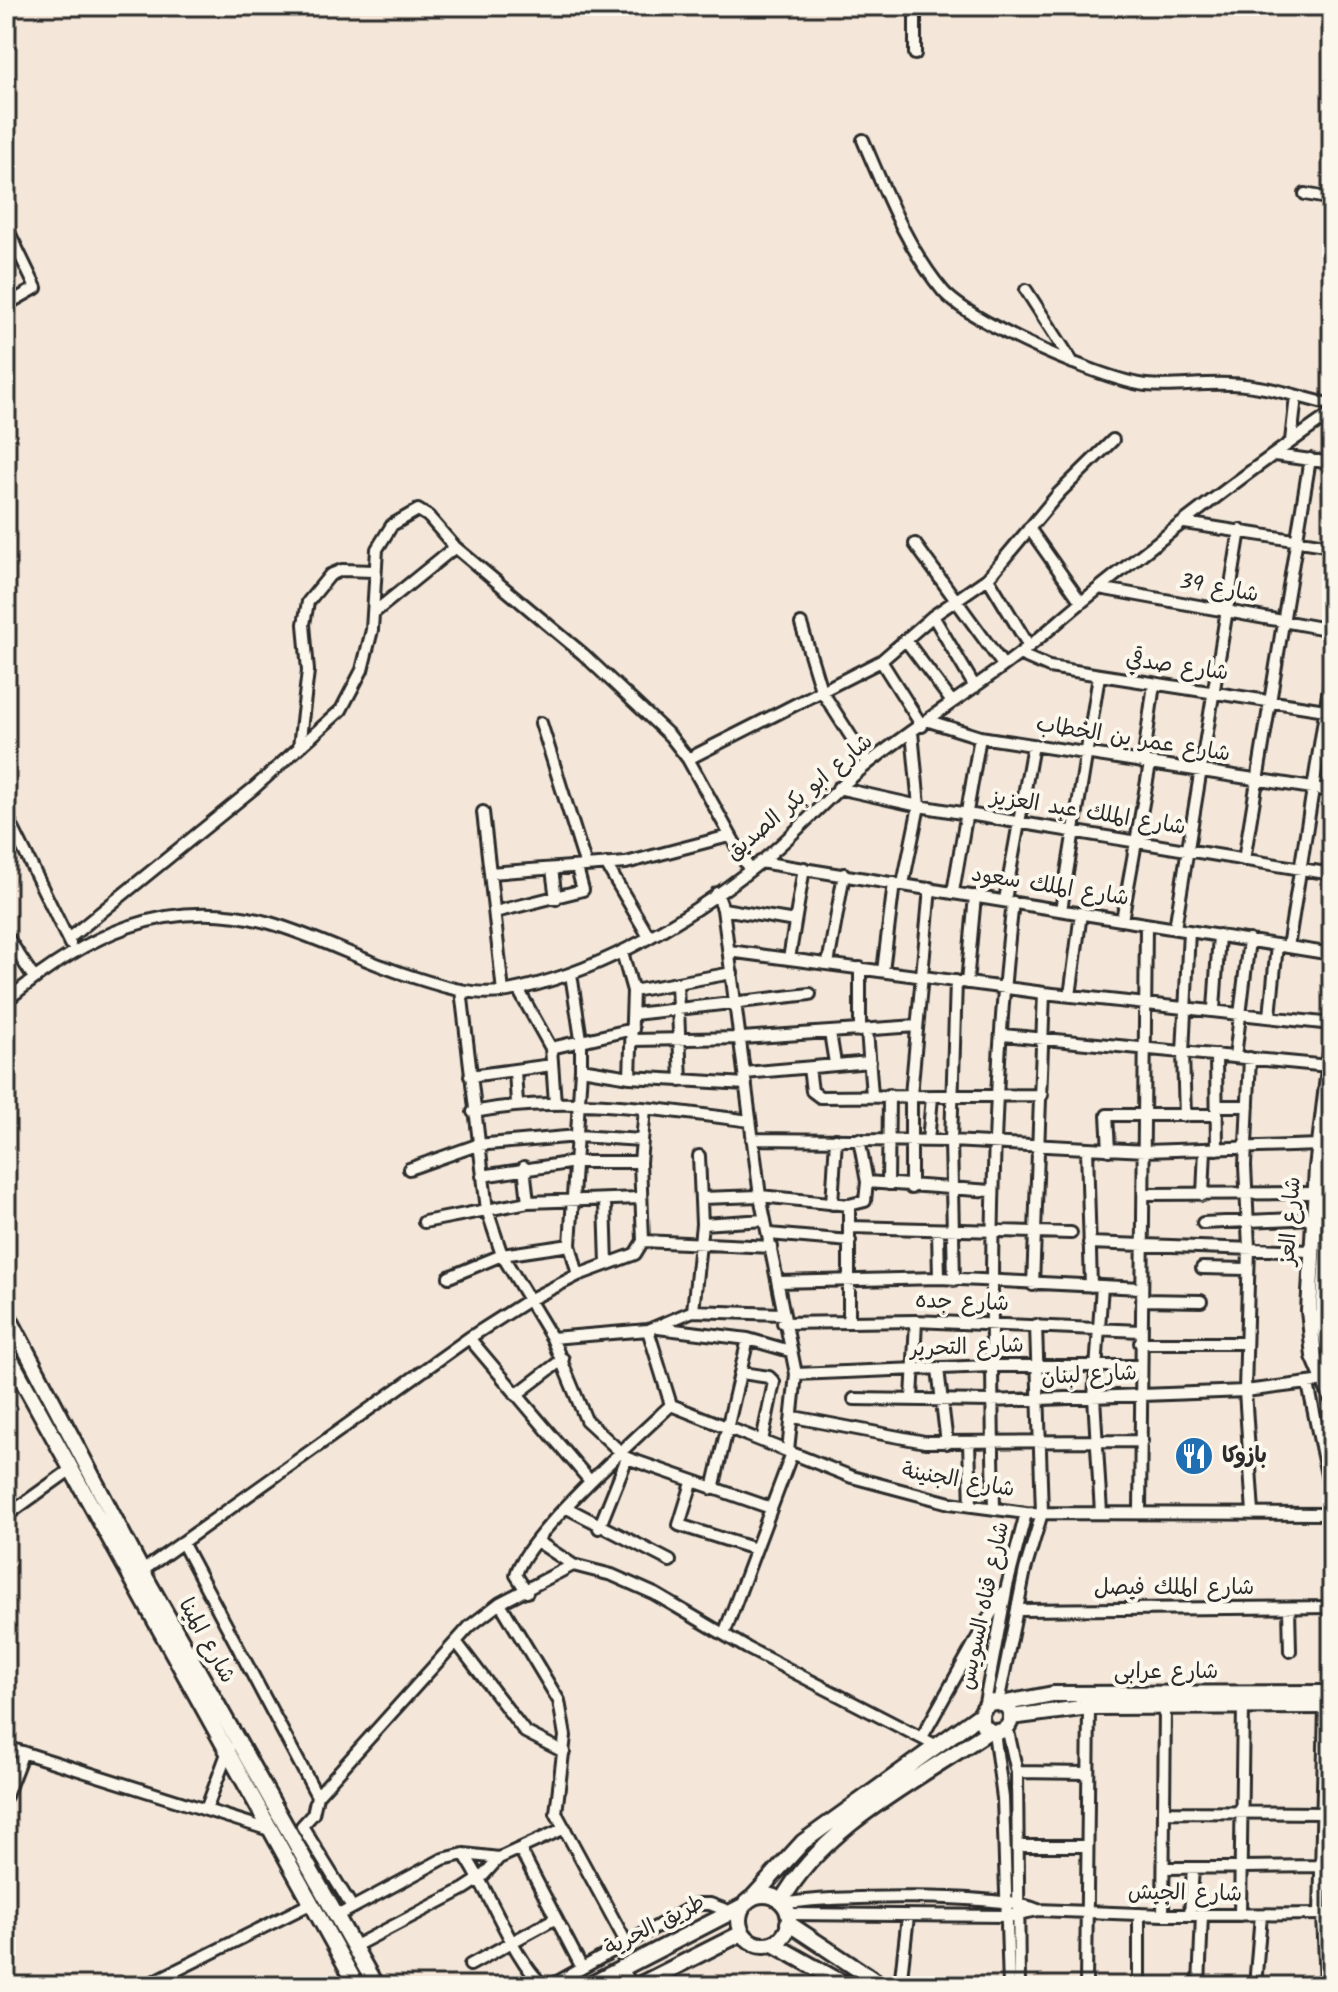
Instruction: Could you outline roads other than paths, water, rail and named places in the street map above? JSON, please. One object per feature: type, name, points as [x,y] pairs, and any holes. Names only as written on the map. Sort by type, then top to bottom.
[{"type":"main road","name":"شارع العز","points":[[1328,1375],[1311,1337],[1311,1251],[1332,1044]]},
{"type":"main road","name":"شارع العز","points":[[1332,1178],[1328,1333],[1328,1375],[1332,1398]]},
{"type":"main road","name":"شارع المينا","points":[[6,1312],[136,1576]]},
{"type":"main road","name":"شارع المينا","points":[[6,1351],[70,1470],[136,1576],[232,1746],[271,1831],[357,1986]]},
{"type":"main road","name":"شارع عرابى","points":[[742,1905],[803,1842],[888,1783],[929,1741],[991,1707],[1053,1694],[1330,1702]]},
{"type":"main road","name":"شارع عرابى","points":[[785,1911],[800,1871],[823,1845],[1000,1727],[1089,1707],[1330,1702]]},
{"type":"main road","points":[[991,1707],[1000,1727]]},
{"type":"main road","points":[[991,1707],[982,1723],[1000,1727]]},
{"type":"main road","name":"شارع المينا","points":[[232,1746],[295,1828],[337,1916],[376,1986]]},
{"type":"main road","points":[[848,1986],[773,1944],[753,1943],[742,1933],[739,1916],[742,1905],[768,1896],[883,1986]]},
{"type":"main road","name":"طريق الحرية","points":[[595,1984],[621,1966],[742,1905]]},
{"type":"main road","points":[[773,1944],[785,1934],[785,1911]]},
{"type":"main road","name":"طريق الحرية","points":[[634,1986],[742,1933]]},
{"type":"street","points":[[915,6],[915,54]]},
{"type":"street","points":[[863,140],[895,214],[943,291],[963,306],[1074,364],[1149,385],[1239,384],[1332,405]]},
{"type":"street","points":[[1305,194],[1332,199]]},
{"type":"street","points":[[6,226],[36,288],[6,305]]},
{"type":"street","points":[[1026,290],[1074,364]]},
{"type":"street","points":[[1291,441],[1296,396]]},
{"type":"street","name":"شارع ابو بكر الصديق","points":[[6,1001],[73,950],[118,929],[154,919],[221,914],[271,924],[379,966],[461,990],[503,992],[518,989],[571,974],[622,952],[717,893],[760,862],[868,763],[1019,654],[1099,588],[1332,413]]},
{"type":"street","points":[[688,759],[738,737],[821,690],[881,661],[907,642],[933,616],[988,578],[1029,528],[1113,440]]},
{"type":"street","points":[[1275,455],[1332,463]]},
{"type":"street","points":[[1244,860],[1310,459]]},
{"type":"street","points":[[68,939],[327,726],[355,686],[376,611],[374,571],[384,533],[414,511],[425,513],[455,547],[583,654],[670,736],[688,759],[749,869]]},
{"type":"street","points":[[1185,523],[1332,546]]},
{"type":"street","points":[[1029,528],[1081,602]]},
{"type":"street","points":[[1175,928],[1240,530]]},
{"type":"street","points":[[915,544],[1003,665]]},
{"type":"street","points":[[376,611],[455,547]]},
{"type":"street","points":[[299,747],[308,671],[304,624],[308,602],[330,575],[342,570],[374,571]]},
{"type":"street","points":[[988,578],[1029,646]]},
{"type":"street","name":"شارع 39","points":[[1099,588],[1332,630]]},
{"type":"street","points":[[933,616],[975,687]]},
{"type":"street","points":[[801,624],[821,690],[868,763]]},
{"type":"street","points":[[907,642],[952,702]]},
{"type":"street","name":"شارع صدقي","points":[[1019,654],[1040,666],[1329,711]]},
{"type":"street","points":[[881,661],[926,723]]},
{"type":"street","points":[[1270,1016],[1301,870],[1329,711],[1332,669]]},
{"type":"street","points":[[1061,910],[1099,676]]},
{"type":"street","points":[[1122,920],[1147,763],[1154,684]]},
{"type":"street","points":[[495,912],[583,890],[581,867],[541,723]]},
{"type":"street","name":"شارع عمر بن الخطاب","points":[[926,723],[980,737],[1332,791]]},
{"type":"street","points":[[883,971],[899,884],[919,806],[912,732]]},
{"type":"street","points":[[953,892],[980,737]]},
{"type":"street","points":[[994,1509],[989,1323],[991,1191],[1009,901],[1033,745]]},
{"type":"street","name":"شارع الملك عبد العزيز","points":[[838,788],[919,806],[1332,874]]},
{"type":"street","points":[[483,812],[503,992]]},
{"type":"street","points":[[6,814],[73,950]]},
{"type":"street","points":[[490,873],[581,867],[660,857],[729,836]]},
{"type":"street","name":"شارع الملك سعود","points":[[760,862],[1332,954]]},
{"type":"street","points":[[606,864],[649,937]]},
{"type":"street","points":[[789,959],[804,868]]},
{"type":"street","points":[[552,869],[556,899]]},
{"type":"street","points":[[828,964],[844,874]]},
{"type":"street","points":[[911,1188],[911,1095],[930,888]]},
{"type":"street","points":[[717,893],[723,909],[742,1038],[760,1196],[772,1247],[782,1319],[796,1374],[790,1452],[724,1634]]},
{"type":"street","points":[[954,1280],[952,1097],[962,982],[975,896]]},
{"type":"street","points":[[723,909],[795,921]]},
{"type":"street","points":[[1070,996],[1081,913]]},
{"type":"street","points":[[1140,1512],[1141,1247],[1147,1117],[1143,1002],[1146,924]]},
{"type":"street","points":[[1185,1116],[1184,1006],[1189,931]]},
{"type":"street","points":[[6,935],[34,978]]},
{"type":"street","points":[[1214,1009],[1219,935]]},
{"type":"street","points":[[1235,1057],[1249,940]]},
{"type":"street","points":[[729,951],[1044,993],[1332,1024]]},
{"type":"street","points":[[622,952],[633,991],[630,1077]]},
{"type":"street","points":[[860,968],[863,1030],[870,1062],[872,1095]]},
{"type":"street","points":[[633,991],[732,973]]},
{"type":"street","points":[[571,974],[581,1039],[570,1245],[578,1275]]},
{"type":"street","points":[[677,984],[682,1039],[681,1081]]},
{"type":"street","points":[[518,989],[551,1048],[555,1103]]},
{"type":"street","points":[[461,990],[473,1112],[487,1210],[502,1255],[563,1359],[586,1420],[622,1456],[692,1483],[771,1508]]},
{"type":"street","points":[[1033,1285],[1044,993]]},
{"type":"street","points":[[634,1014],[810,994]]},
{"type":"street","points":[[551,1048],[581,1039],[633,1035],[682,1039],[742,1038],[917,1026]]},
{"type":"street","points":[[830,1033],[835,1063]]},
{"type":"street","points":[[1003,1035],[1329,1066]]},
{"type":"street","points":[[1203,1195],[1217,1110],[1216,1055]]},
{"type":"street","points":[[1250,1058],[1245,1146],[1249,1247],[1245,1391],[1253,1513]]},
{"type":"street","points":[[581,1069],[681,1081],[746,1078],[835,1063],[870,1062]]},
{"type":"street","points":[[470,1076],[552,1065]]},
{"type":"street","points":[[809,1068],[812,1091],[817,1096],[996,1098],[1042,1095]]},
{"type":"street","points":[[515,1071],[517,1103]]},
{"type":"street","points":[[888,1184],[889,1095]]},
{"type":"street","points":[[928,1141],[932,1097]]},
{"type":"street","points":[[473,1112],[517,1103],[578,1103],[750,1121]]},
{"type":"street","points":[[1109,1150],[1107,1115],[1185,1116],[1248,1106]]},
{"type":"street","points":[[136,1576],[469,1338],[527,1301],[578,1275],[628,1259],[638,1251],[643,1241],[640,1162],[645,1109]]},
{"type":"street","points":[[409,1169],[477,1145],[577,1136],[642,1140]]},
{"type":"street","points":[[752,1139],[951,1141],[1146,1151],[1320,1145]]},
{"type":"street","points":[[832,1204],[836,1139]]},
{"type":"street","points":[[702,1198],[760,1196],[849,1205],[865,1201],[867,1182],[859,1139]]},
{"type":"street","points":[[1087,1149],[1089,1243],[1097,1286],[1099,1329],[1094,1397],[1101,1513]]},
{"type":"street","points":[[652,1329],[693,1311],[702,1224],[699,1156]]},
{"type":"street","points":[[482,1176],[524,1167],[575,1162],[640,1162]]},
{"type":"street","points":[[524,1167],[528,1202]]},
{"type":"street","points":[[867,1182],[911,1188],[991,1191]]},
{"type":"street","points":[[1144,1194],[1316,1193]]},
{"type":"street","points":[[424,1222],[528,1202],[640,1198]]},
{"type":"street","points":[[605,1201],[607,1264]]},
{"type":"street","points":[[849,1205],[849,1320]]},
{"type":"street","points":[[1203,1223],[1314,1218]]},
{"type":"street","points":[[702,1224],[765,1220]]},
{"type":"street","points":[[850,1227],[1071,1233]]},
{"type":"street","points":[[938,1231],[939,1278]]},
{"type":"street","points":[[769,1234],[850,1241]]},
{"type":"street","points":[[643,1241],[772,1247]]},
{"type":"street","points":[[1089,1243],[1311,1251]]},
{"type":"street","points":[[449,1277],[502,1255],[570,1245]]},
{"type":"street","points":[[1202,1268],[1247,1269]]},
{"type":"street","points":[[778,1282],[939,1278],[1141,1288]]},
{"type":"street","points":[[1142,1300],[1201,1301]]},
{"type":"street","name":"شارع جده","points":[[693,1311],[782,1319],[989,1323],[1140,1331]]},
{"type":"street","points":[[912,1399],[916,1321]]},
{"type":"street","name":"شارع قناه السويس","points":[[991,1707],[1042,1513],[1036,1325]]},
{"type":"street","points":[[527,1592],[519,1583],[517,1570],[537,1541],[590,1481],[622,1456],[671,1405],[652,1329]]},
{"type":"street","points":[[552,1338],[652,1329],[748,1339],[790,1351]]},
{"type":"street","points":[[469,1338],[590,1481]]},
{"type":"street","points":[[713,1489],[748,1339]]},
{"type":"street","points":[[1140,1343],[1245,1343]]},
{"type":"street","points":[[516,1395],[563,1359]]},
{"type":"street","name":"شارع التحرير","points":[[796,1374],[990,1366],[1139,1366]]},
{"type":"street","points":[[938,1369],[947,1443]]},
{"type":"street","points":[[742,1373],[769,1377],[774,1382],[762,1441]]},
{"type":"street","name":"شارع لبنان","points":[[854,1399],[991,1401],[1245,1391],[1308,1384],[1328,1375]]},
{"type":"street","points":[[1308,1384],[1332,1499]]},
{"type":"street","name":"شارع الجنينة","points":[[671,1405],[886,1488],[971,1506],[1026,1513],[1332,1514]]},
{"type":"street","points":[[794,1417],[947,1443],[1142,1441]]},
{"type":"street","points":[[969,1443],[971,1506]]},
{"type":"street","points":[[599,1528],[622,1456]]},
{"type":"street","points":[[6,1516],[70,1470]]},
{"type":"street","points":[[692,1483],[679,1525],[755,1549]]},
{"type":"street","points":[[567,1508],[599,1528],[670,1561]]},
{"type":"street","name":"شارع قناه السويس","points":[[991,1707],[1007,1586],[1026,1513]]},
{"type":"street","points":[[537,1541],[573,1565],[612,1575],[655,1594],[724,1634],[929,1741],[1007,1586]]},
{"type":"street","points":[[183,1544],[317,1796]]},
{"type":"street","points":[[6,1747],[207,1807],[271,1831],[295,1828],[311,1819],[317,1796],[470,1626],[500,1603],[527,1592],[573,1565]]},
{"type":"street","points":[[500,1603],[559,1701],[564,1752],[555,1807],[627,1944]]},
{"type":"street","name":"شارع الملك فيصل","points":[[1017,1610],[1332,1607]]},
{"type":"street","points":[[1289,1608],[1290,1651]]},
{"type":"street","points":[[457,1643],[525,1732],[564,1752]]},
{"type":"street","points":[[1326,1986],[1325,1914],[1320,1866],[1330,1702]]},
{"type":"street","points":[[1240,1915],[1243,1706]]},
{"type":"street","points":[[1086,1986],[1089,1707]]},
{"type":"street","points":[[1163,1915],[1165,1707]]},
{"type":"street","points":[[1000,1727],[1017,1772],[1019,1902],[1014,1916],[1009,1986]]},
{"type":"street","points":[[1000,1727],[1007,1901],[1014,1916],[1019,1986]]},
{"type":"street","points":[[207,1807],[232,1746]]},
{"type":"street","points":[[6,1796],[23,1752]]},
{"type":"street","points":[[1017,1772],[1088,1773]]},
{"type":"street","points":[[1164,1812],[1321,1813]]},
{"type":"street","points":[[295,1828],[352,1907]]},
{"type":"street","points":[[353,1947],[481,1878],[499,1858],[565,1828]]},
{"type":"street","points":[[1019,1846],[1087,1846]]},
{"type":"street","points":[[520,1849],[581,1966]]},
{"type":"street","points":[[464,1854],[481,1878],[515,1943],[547,1986],[697,1904],[742,1905]]},
{"type":"street","points":[[337,1916],[443,1859],[464,1854],[499,1858]]},
{"type":"street","points":[[1164,1868],[1320,1866]]},
{"type":"street","points":[[1193,1868],[1199,1986]]},
{"type":"street","name":"شارع الجيش","points":[[785,1911],[830,1899],[1007,1901],[1038,1910]]},
{"type":"street","points":[[145,1986],[312,1903]]},
{"type":"street","name":"شارع الجيش","points":[[785,1911],[908,1916],[1014,1916],[1038,1910],[1163,1915],[1325,1914]]},
{"type":"street","points":[[1139,1914],[1139,1986]]},
{"type":"street","points":[[1255,1986],[1261,1915]]},
{"type":"street","points":[[900,1986],[908,1916]]},
{"type":"street","points":[[470,1965],[556,1918]]},
{"type":"street","points":[[621,1966],[634,1986]]},
{"type":"place","name":"بازوكا","points":[[1194,1456]]}]
